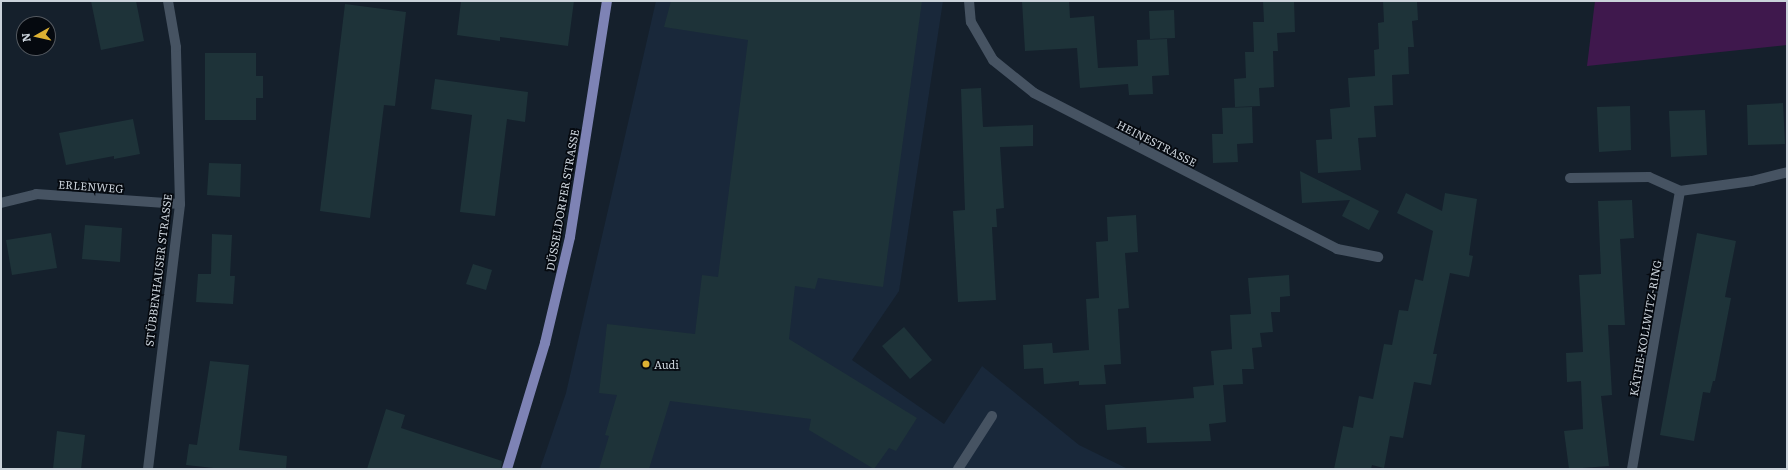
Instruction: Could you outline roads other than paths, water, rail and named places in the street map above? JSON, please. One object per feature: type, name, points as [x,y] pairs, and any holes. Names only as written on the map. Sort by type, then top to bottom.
[{"type":"main road","name":"DÜSSELDORFER STRASSE","points":[[507,469],[545,343],[570,237],[607,1]]},
{"type":"street","name":"STÜBBENHAUSER STRASSE","points":[[148,469],[180,204],[176,47],[168,1]]},
{"type":"street","name":"HEINESTRASSE","points":[[969,1],[971,22],[994,60],[1034,94],[1337,249],[1378,257]]},
{"type":"street","points":[[1570,178],[1649,177],[1680,190],[1752,181],[1787,172]]},
{"type":"street","name":"KÄTHE-KOLLWITZ-RING","points":[[1632,469],[1680,190]]},
{"type":"street","name":"ERLENWEG","points":[[1,202],[36,194],[180,204]]},
{"type":"street","points":[[958,469],[992,416]]},
{"type":"place","name":"Audi","points":[[646,364]]}]
